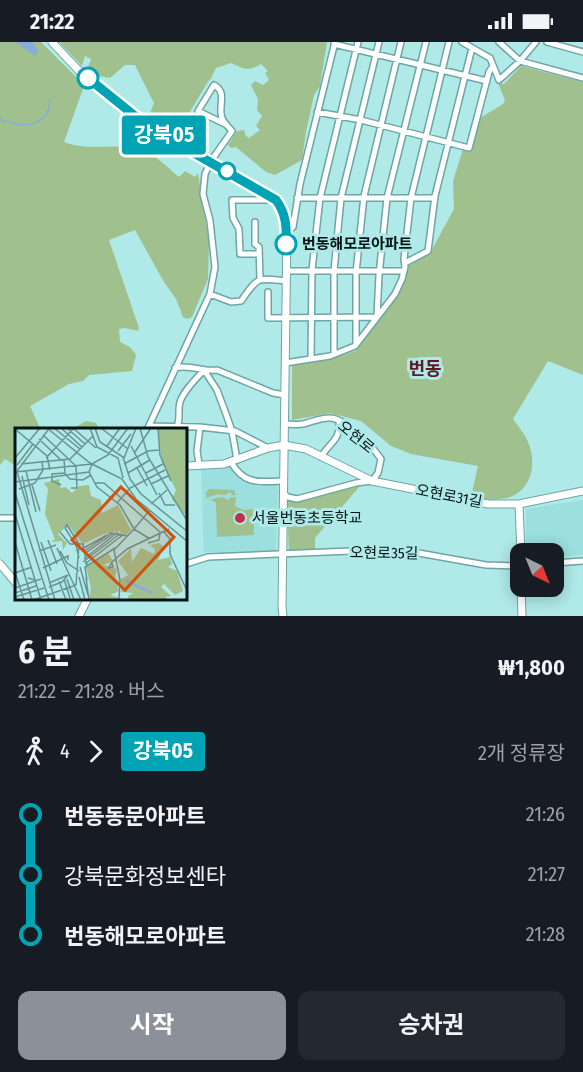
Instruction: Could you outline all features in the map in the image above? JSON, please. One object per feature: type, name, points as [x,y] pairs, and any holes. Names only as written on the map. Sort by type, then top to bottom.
[{"type":"street","points":[[52,42],[82,74],[135,116],[166,137],[276,200],[282,209],[287,233],[283,616]]},
{"type":"street","points":[[311,359],[312,270],[320,198],[358,42]]},
{"type":"street","points":[[334,354],[334,270],[341,198],[379,42]]},
{"type":"street","points":[[356,346],[356,270],[365,198],[401,42]]},
{"type":"street","points":[[377,317],[379,270],[387,198],[426,42]]},
{"type":"street","points":[[285,363],[334,354],[356,346],[395,294],[404,271],[411,198],[449,42]]},
{"type":"street","points":[[462,42],[490,58],[499,80],[536,42]]},
{"type":"street","points":[[499,42],[520,61],[583,78]]},
{"type":"street","points":[[547,42],[583,52]]},
{"type":"street","points":[[287,233],[293,227],[297,198],[334,43],[487,81]]},
{"type":"street","points":[[405,262],[428,251],[435,198],[472,48]]},
{"type":"street","points":[[317,112],[361,120],[470,148],[489,72],[494,66]]},
{"type":"street","points":[[225,123],[198,111],[214,85],[218,87],[222,95],[220,114],[231,131],[205,174],[203,194],[210,221],[215,267],[210,294],[148,428],[200,427],[232,431],[248,436],[268,448]]},
{"type":"street","points":[[297,198],[435,198]]},
{"type":"street","points":[[259,254],[240,254],[239,230],[233,218],[232,200],[276,200]]},
{"type":"street","points":[[255,222],[255,244],[259,248],[260,278]]},
{"type":"street","points":[[240,244],[255,244]]},
{"type":"street","points":[[286,271],[404,271]]},
{"type":"street","points":[[210,294],[231,302],[241,301],[254,282],[260,278],[286,280]]},
{"type":"street","points":[[268,292],[268,318],[377,317]]},
{"type":"street","points":[[175,368],[183,366],[204,370],[217,369],[273,393],[285,395]]},
{"type":"street","points":[[176,428],[182,398],[204,370]]},
{"type":"street","points":[[204,370],[217,390],[232,431],[236,471],[251,481],[283,481]]},
{"type":"street","name":"오현로","points":[[284,424],[301,424],[321,418],[333,418],[347,425],[374,448],[381,459],[378,474],[372,481]]},
{"type":"street","points":[[321,457],[326,448],[337,438],[340,431],[339,421]]},
{"type":"street","points":[[199,464],[197,451],[200,427]]},
{"type":"street","points":[[188,466],[225,464],[268,448],[284,445]]},
{"type":"street","name":"오현로31길","points":[[284,445],[306,449],[372,481],[488,504],[519,504],[583,491]]},
{"type":"street","points":[[283,492],[288,497],[297,499],[372,481]]},
{"type":"street","points":[[519,504],[521,543]]},
{"type":"street","name":"오현로35길","points":[[188,563],[208,557],[351,551],[413,552],[486,565],[510,566]]},
{"type":"street","points":[[564,562],[583,561]]},
{"type":"street","points":[[0,564],[15,582]]},
{"type":"street","points":[[521,597],[522,616]]},
{"type":"street","points":[[80,616],[87,601]]},
{"type":"shaded area","points":[[15,42],[31,42],[38,50],[35,56]]},
{"type":"shaded area","name":"서울번동초등학교","points":[[229,466],[244,481],[253,484],[278,485],[276,551],[204,552],[201,468]]},
{"type":"shaded area","points":[[583,500],[583,555],[564,556],[564,543],[526,543],[526,509]]},
{"type":"green space","points":[[0,42],[41,42],[83,82],[84,86],[64,142],[83,146],[142,150],[152,155],[179,177],[185,171],[195,177],[198,173],[209,242],[208,279],[192,317],[187,319],[183,317],[176,299],[135,230],[109,240],[139,328],[138,331],[119,329],[120,342],[130,347],[136,355],[132,371],[89,375],[83,381],[69,384],[30,406],[40,428],[15,428],[15,465],[5,459],[0,465]]},
{"type":"green space","points":[[59,42],[327,42],[320,86],[314,95],[302,160],[275,175],[266,172],[236,147],[231,148],[228,145],[237,131],[244,130],[249,138],[260,130],[256,126],[262,116],[257,110],[258,99],[251,85],[255,81],[263,85],[269,80],[265,73],[268,71],[261,64],[249,69],[231,63],[216,68],[185,120],[171,113],[163,122],[150,113],[154,103],[135,65],[125,65],[110,78],[95,75],[87,70],[91,59],[85,56],[82,66]]},
{"type":"green space","points":[[521,66],[583,82],[583,375],[548,361],[513,419],[525,436],[531,450],[532,466],[528,481],[523,488],[510,497],[482,500],[472,492],[478,466],[411,454],[391,446],[361,421],[330,413],[292,420],[292,365],[329,360],[355,351],[373,325],[398,296],[408,266],[430,253],[454,209],[453,181],[463,149],[472,151],[480,118],[503,104],[505,100],[498,83],[504,84]]},
{"type":"green space","points":[[86,421],[96,423],[98,428],[74,428]]},
{"type":"green space","points":[[360,486],[315,538],[315,553],[289,555],[287,498],[301,500]]},
{"type":"green space","points":[[209,489],[234,490],[236,495],[230,492],[206,498]]},
{"type":"green space","points":[[222,497],[228,500],[236,497],[235,506],[243,510],[254,509],[254,535],[217,537],[216,502],[212,499]]},
{"type":"waterway","points":[[0,119],[17,124],[32,124],[45,116],[50,99]]},
{"type":"bus line","name":"강북05","points":[[88,78],[135,116],[166,137],[276,200],[282,209],[287,230],[286,244]]},
{"type":"place","name":"번동해모로아파트","points":[[286,244]]},
{"type":"place","name":"서울번동초등학교","points":[[240,518]]},
{"type":"district","name":"번동","points":[[425,369]]}]
